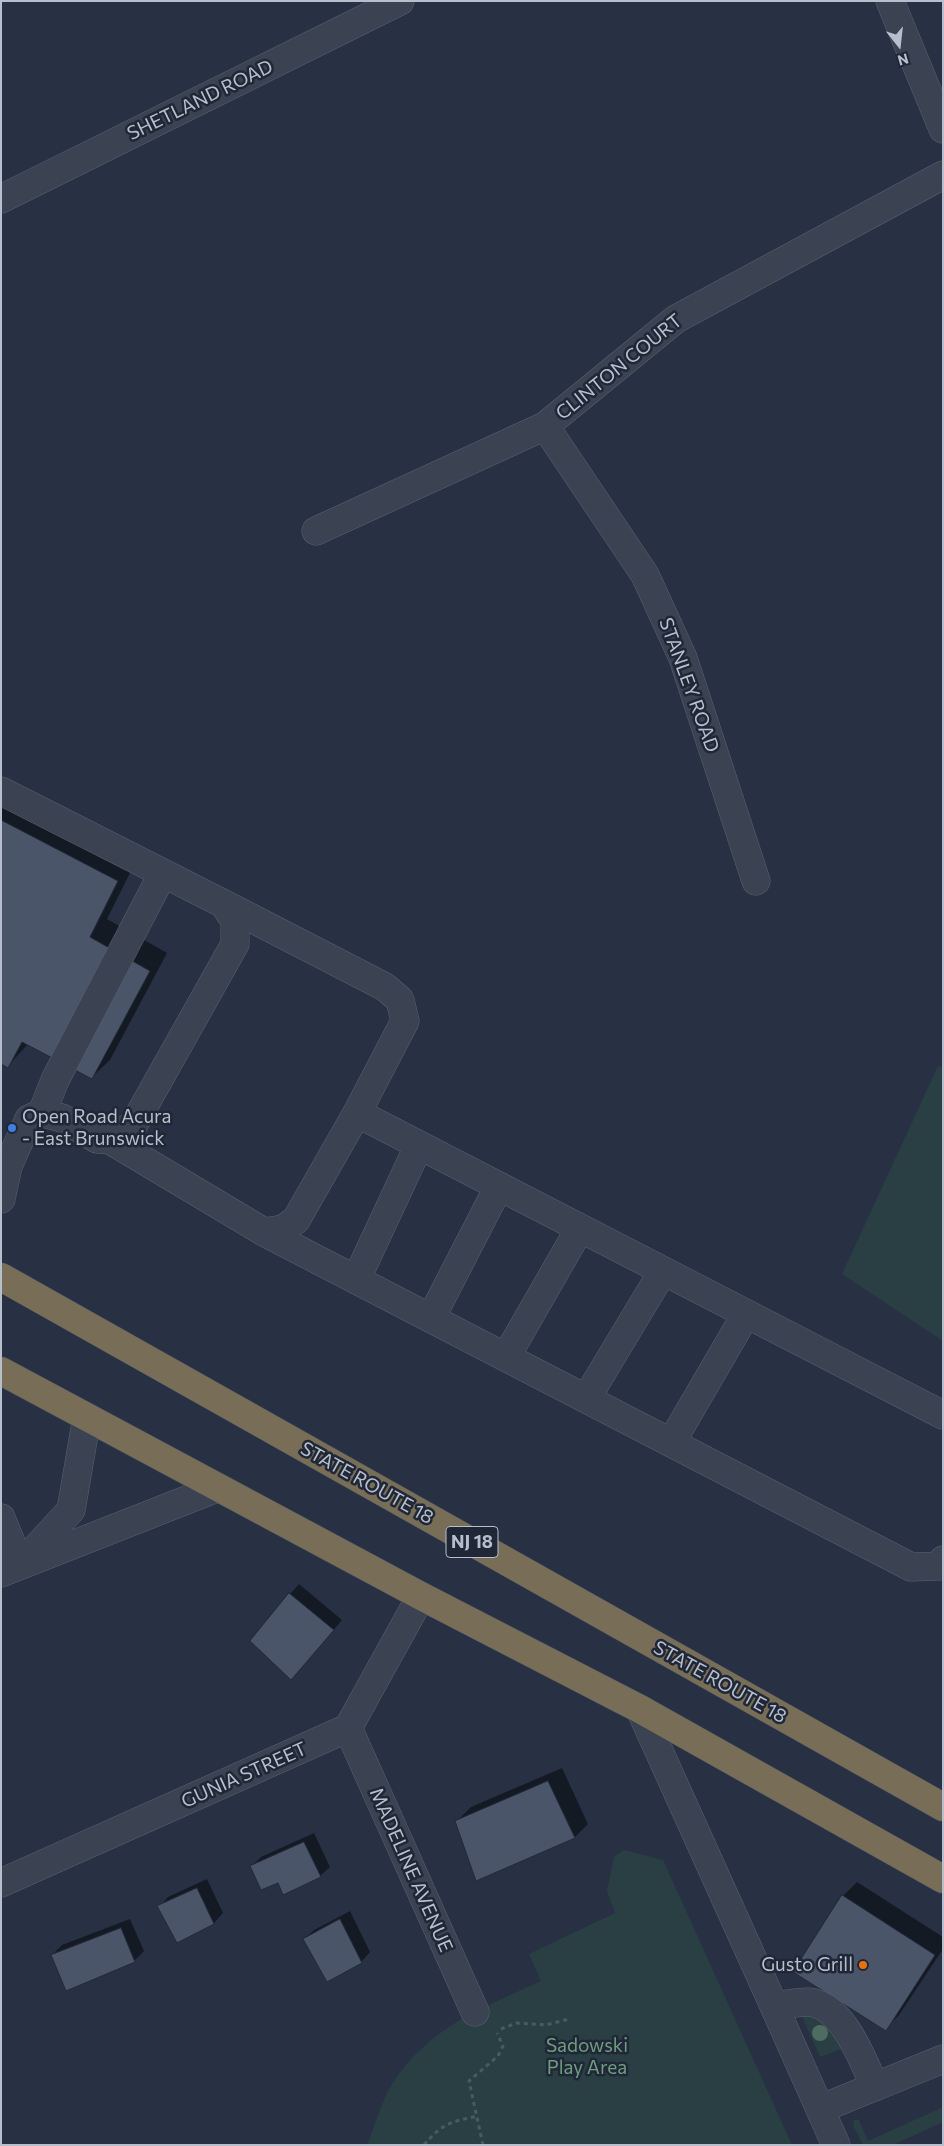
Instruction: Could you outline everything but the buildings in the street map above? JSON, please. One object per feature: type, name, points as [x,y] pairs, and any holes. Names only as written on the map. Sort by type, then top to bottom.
[{"type":"highway","name":"STATE ROUTE 18","points":[[1,1277],[943,1807]]},
{"type":"highway","points":[[1,1371],[421,1596],[640,1709],[943,1879]]},
{"type":"street","name":"SHETLAND ROAD","points":[[1,199],[400,1]]},
{"type":"street","points":[[890,1],[943,129]]},
{"type":"street","name":"CLINTON COURT","points":[[316,531],[545,426],[676,319],[943,174]]},
{"type":"street","name":"STANLEY ROAD","points":[[545,426],[645,575],[683,658],[756,881]]},
{"type":"street","points":[[1,791],[385,986],[400,1000],[405,1020],[357,1113],[296,1220],[283,1229],[264,1232]]},
{"type":"street","points":[[42,1113],[54,1080],[163,873]]},
{"type":"street","points":[[110,1140],[134,1124],[235,944],[235,921],[224,904]]},
{"type":"street","points":[[1,1200],[8,1166],[29,1119],[42,1113],[62,1118],[98,1139],[110,1140],[264,1232],[911,1567],[938,1566],[943,1560]]},
{"type":"street","points":[[357,1113],[943,1415]]},
{"type":"street","points":[[356,1280],[419,1145]]},
{"type":"street","points":[[431,1318],[499,1186]]},
{"type":"street","points":[[506,1357],[580,1228]]},
{"type":"street","points":[[586,1399],[662,1271]]},
{"type":"street","points":[[671,1443],[746,1314]]},
{"type":"street","points":[[11,1569],[71,1510],[87,1418]]},
{"type":"street","points":[[11,1569],[217,1488]]},
{"type":"street","points":[[1,1518],[11,1569]]},
{"type":"street","points":[[348,1728],[421,1596]]},
{"type":"street","points":[[640,1709],[836,2145]]},
{"type":"street","name":"GUNIA STREET","points":[[1,1883],[348,1728]]},
{"type":"street","name":"MADELINE AVENUE","points":[[348,1728],[475,2012]]},
{"type":"street","points":[[774,2006],[810,2002],[835,2015],[851,2037],[875,2087]]},
{"type":"street","points":[[820,2109],[943,2059]]},
{"type":"path","points":[[483,2145],[469,2081],[498,2056],[503,2046],[496,2030],[516,2023],[546,2026],[569,2019]]},
{"type":"path","points":[[424,2145],[436,2131],[449,2122],[478,2116]]},
{"type":"green space","points":[[938,1066],[943,1068],[943,1341],[842,1274]]},
{"type":"green space","name":"Sadowski Play Area","points":[[624,1850],[663,1860],[792,2145],[367,2145],[381,2106],[392,2084],[423,2047],[458,2021],[541,1981],[529,1954],[615,1913],[607,1891],[614,1857]]},
{"type":"green space","points":[[809,2014],[824,2023],[844,2048],[820,2057],[802,2016]]},
{"type":"green space","points":[[943,2107],[943,2122],[893,2145],[863,2145],[853,2125],[854,2120],[859,2120],[868,2141]]},
{"type":"place","name":"Open Road Acura - East Brunswick","points":[[12,1128]]},
{"type":"place","name":"Gusto Grill","points":[[863,1965]]}]
